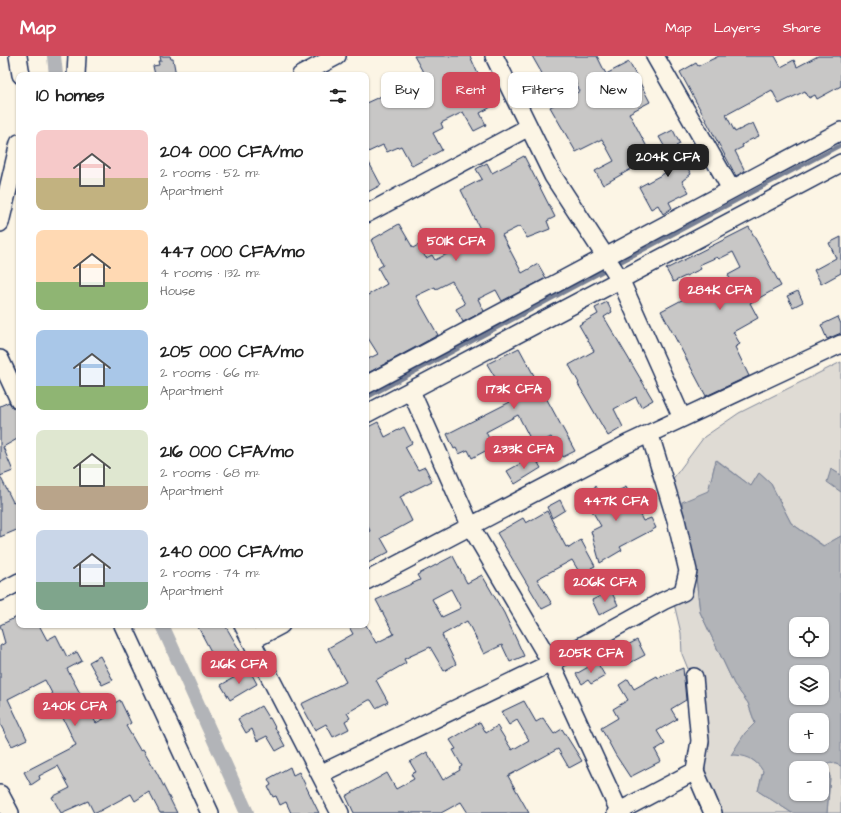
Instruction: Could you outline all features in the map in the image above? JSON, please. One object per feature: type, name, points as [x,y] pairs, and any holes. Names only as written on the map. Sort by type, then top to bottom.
[{"type":"street","points":[[18,56],[21,72]]},
{"type":"street","points":[[76,72],[77,56]]},
{"type":"street","points":[[307,72],[337,56]]},
{"type":"street","points":[[494,56],[553,176],[618,278],[682,418]]},
{"type":"street","points":[[662,58],[731,189]]},
{"type":"street","points":[[369,212],[529,127]]},
{"type":"street","points":[[369,383],[841,131]]},
{"type":"street","points":[[0,223],[16,156]]},
{"type":"street","points":[[369,412],[618,278],[841,163]]},
{"type":"street","points":[[369,579],[627,444],[650,435],[682,418],[841,344]]},
{"type":"street","points":[[0,359],[16,394]]},
{"type":"street","points":[[411,391],[471,527],[551,663],[619,812],[695,771]]},
{"type":"street","points":[[320,774],[551,663],[663,601],[683,592],[688,571],[676,520],[650,435]]},
{"type":"street","points":[[0,592],[16,584]]},
{"type":"street","points":[[124,628],[210,813]]},
{"type":"street","points":[[244,628],[340,813]]},
{"type":"street","points":[[251,641],[275,628]]},
{"type":"street","points":[[694,677],[700,741],[695,771],[713,813]]},
{"type":"street","points":[[0,794],[10,813]]},
{"type":"shaded area","points":[[841,362],[841,475],[831,469],[841,492],[841,536],[824,546],[791,523],[771,484],[759,473],[751,486],[717,460],[714,467],[695,569],[700,612],[734,684],[748,703],[755,723],[745,733],[746,755],[759,765],[763,771],[758,791],[792,813],[716,813],[701,753],[698,718],[688,669],[682,654],[681,633],[671,591],[684,572],[669,528],[672,480],[704,437],[739,413]]},
{"type":"shaded area","points":[[716,460],[751,486],[759,473],[771,484],[791,523],[823,546],[841,536],[841,766],[831,762],[829,763],[829,761],[789,761],[789,801],[828,801],[827,813],[792,813],[758,791],[763,771],[757,763],[749,758],[731,755],[745,733],[755,723],[748,703],[734,684],[700,612],[695,569],[684,531],[682,502],[708,491]]},
{"type":"shaded area","points":[[831,469],[841,475],[841,492],[827,482]]},
{"type":"shaded area","points":[[829,762],[841,766],[841,813],[827,813],[830,777]]},
{"type":"building","points":[[160,56],[170,56],[171,59],[173,59],[175,72],[154,72],[153,66],[159,65],[158,61],[161,61]]},
{"type":"building","points":[[414,56],[470,56],[477,72],[442,72],[442,108],[489,108],[480,113],[486,125],[474,131],[463,112],[441,123],[443,128],[433,133],[442,150],[412,166],[401,146],[387,152],[383,145],[369,152],[369,102],[381,96],[381,108],[434,108],[434,72],[423,72]]},
{"type":"building","points":[[532,56],[597,56],[605,72],[586,72],[586,108],[639,108],[629,113],[647,147],[641,150],[647,160],[603,185],[595,171],[614,161],[602,139],[576,152],[551,108],[578,108],[578,92],[580,91],[578,87],[578,72],[541,72]]},
{"type":"building","points":[[719,56],[775,56],[781,67],[794,60],[797,67],[818,56],[841,56],[841,86],[817,99],[815,95],[809,98],[805,91],[779,104],[772,90],[726,115],[735,132],[753,123],[759,136],[748,141],[742,145],[743,147],[735,151],[745,171],[736,176],[680,72],[696,63],[698,66]]},
{"type":"building","points":[[629,62],[634,72],[610,72]]},
{"type":"building","points":[[642,87],[650,102],[642,106]]},
{"type":"building","points":[[673,130],[680,144],[676,146],[691,174],[682,181],[689,192],[669,202],[672,208],[663,214],[658,205],[651,209],[639,187],[676,167],[659,137]]},
{"type":"building","points":[[524,156],[555,217],[547,221],[550,229],[527,238],[520,226],[502,235],[522,273],[538,264],[546,278],[502,301],[496,290],[478,299],[484,311],[463,322],[456,309],[465,304],[452,281],[436,289],[435,287],[416,296],[438,335],[369,372],[369,358],[378,354],[369,340],[369,294],[387,284],[378,268],[383,265],[371,240],[399,224],[413,248],[418,245],[426,258],[432,255],[435,260],[455,250],[453,245],[481,231],[461,190],[482,179],[476,169],[487,163],[492,173]]},
{"type":"building","points":[[369,163],[381,185],[369,191]]},
{"type":"building","points":[[749,227],[781,286],[750,303],[758,318],[733,332],[740,344],[735,347],[749,376],[706,396],[661,311],[710,285],[712,289],[730,279],[728,275],[741,268],[733,252],[719,259],[717,257],[699,265],[701,269],[673,282],[666,269]]},
{"type":"building","points":[[841,237],[841,273],[821,284],[814,270],[836,258],[829,243]]},
{"type":"building","points":[[798,291],[803,302],[793,307],[787,296]]},
{"type":"building","points":[[607,302],[612,312],[604,317],[653,400],[641,407],[636,397],[614,409],[623,427],[608,436],[578,384],[579,383],[569,365],[594,351],[579,325],[598,314],[595,308]]},
{"type":"building","points":[[838,317],[841,324],[841,333],[827,339],[821,325]]},
{"type":"building","points":[[519,348],[575,451],[563,457],[551,437],[534,446],[518,415],[486,432],[493,447],[472,458],[468,450],[459,454],[456,448],[454,449],[447,434],[510,402],[487,364]]},
{"type":"building","points":[[9,402],[13,408],[16,409],[16,440],[3,447],[13,471],[0,476],[0,406]]},
{"type":"building","points":[[378,422],[385,437],[404,427],[412,443],[405,447],[418,470],[425,467],[432,481],[400,497],[412,521],[381,538],[389,552],[369,562],[370,531],[369,426]]},
{"type":"building","points":[[534,456],[541,468],[515,484],[507,471]]},
{"type":"building","points":[[0,476],[13,502],[16,500],[16,530],[0,537]]},
{"type":"building","points":[[595,486],[602,499],[626,487],[643,521],[651,518],[656,528],[620,547],[622,550],[600,563],[591,531],[601,526],[591,509],[583,505]]},
{"type":"building","points":[[560,500],[565,510],[552,518],[547,507]]},
{"type":"building","points":[[547,511],[566,547],[568,546],[569,548],[581,540],[595,566],[591,568],[594,575],[584,580],[572,560],[537,579],[552,604],[542,609],[497,533],[523,518],[526,523]]},
{"type":"building","points":[[453,556],[467,583],[482,575],[504,613],[524,656],[510,662],[502,645],[484,654],[467,621],[442,635],[456,664],[444,671],[430,647],[404,659],[406,663],[376,680],[388,702],[376,708],[371,700],[369,700],[347,713],[350,718],[345,721],[349,729],[333,737],[326,724],[315,730],[301,704],[346,682],[328,648],[353,634],[350,628],[368,628],[376,643],[394,634],[376,600],[420,580],[417,575]],"holes":[[[451,589],[461,608],[442,617],[432,599]]]},
{"type":"building","points":[[611,591],[618,605],[599,615],[592,600]]},
{"type":"building","points":[[16,617],[16,628],[41,628],[47,640],[56,635],[67,657],[77,652],[82,661],[67,669],[96,723],[115,713],[111,705],[120,700],[131,723],[126,726],[140,750],[143,749],[177,813],[160,813],[149,792],[135,801],[131,794],[96,813],[94,813],[88,801],[61,813],[52,797],[70,788],[58,766],[39,776],[40,779],[31,785],[24,772],[76,745],[60,712],[54,715],[49,704],[56,701],[45,680],[8,699],[27,739],[12,746],[0,724],[0,646],[5,643],[0,625]]},
{"type":"building","points":[[199,628],[227,628],[240,651],[217,663]]},
{"type":"building","points":[[637,640],[645,655],[628,664],[620,649]]},
{"type":"building","points":[[100,656],[113,680],[102,685],[89,662]]},
{"type":"building","points":[[597,662],[605,676],[591,684],[588,680],[582,684],[576,674]]},
{"type":"building","points":[[683,668],[686,700],[671,709],[677,719],[657,731],[665,744],[655,750],[661,761],[630,777],[601,728],[618,718],[613,709],[628,700],[619,685],[628,679],[634,689],[657,676],[658,678]]},
{"type":"building","points":[[249,669],[257,684],[230,700],[221,685]]},
{"type":"building","points":[[524,701],[536,722],[543,718],[554,734],[562,729],[582,761],[569,768],[558,749],[508,776],[529,813],[468,813],[461,802],[441,813],[354,813],[346,796],[387,773],[396,789],[414,779],[411,774],[416,772],[410,762],[427,752],[443,780],[460,770],[459,768],[462,766],[453,750],[456,749],[450,740],[480,722],[486,733],[497,726],[512,750],[529,740],[517,720],[509,725],[501,712]]},
{"type":"building","points":[[261,706],[269,719],[270,718],[285,746],[276,751],[267,736],[257,741],[252,729],[246,733],[238,719]]},
{"type":"building","points":[[290,767],[293,775],[299,772],[319,813],[291,813],[286,802],[280,805],[276,796],[273,797],[268,787],[271,785],[268,779]]},
{"type":"waterway","points":[[54,56],[56,72]]},
{"type":"waterway","points":[[615,265],[841,145]]},
{"type":"waterway","points":[[369,396],[609,268]]},
{"type":"waterway","points":[[163,628],[247,813]]}]
